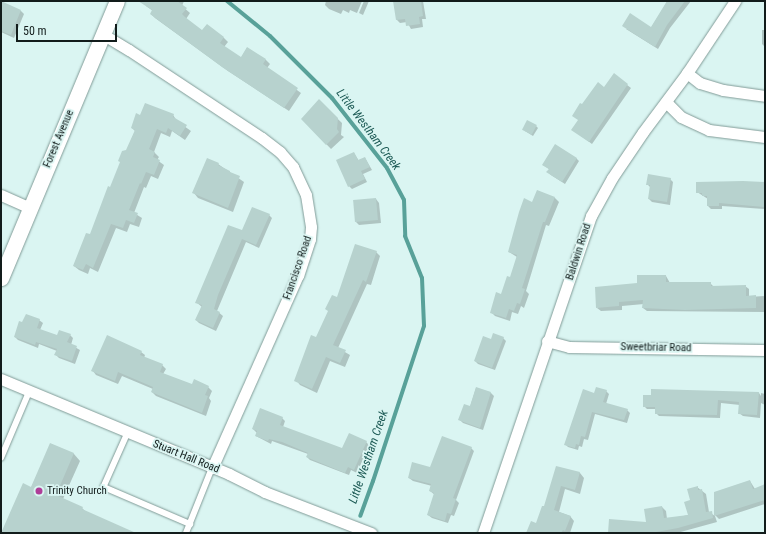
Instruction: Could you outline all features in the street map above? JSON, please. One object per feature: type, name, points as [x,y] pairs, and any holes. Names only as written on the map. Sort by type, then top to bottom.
[{"type":"main road","name":"Forest Avenue","points":[[1,278],[117,1]]},
{"type":"street","name":"Baldwin Road","points":[[483,533],[578,251],[596,205],[612,178],[687,73],[735,1]]},
{"type":"street","name":"Francisco Road","points":[[104,35],[262,138],[280,152],[293,166],[306,195],[311,227],[310,239],[298,275],[284,308],[269,336],[212,468]]},
{"type":"street","points":[[687,73],[700,83],[723,90],[765,96]]},
{"type":"street","points":[[666,102],[681,117],[709,130],[765,137]]},
{"type":"street","points":[[1,195],[30,208]]},
{"type":"street","name":"Sweetbriar Road","points":[[548,341],[569,347],[765,350]]},
{"type":"street","name":"Stuart Hall Road","points":[[1,379],[212,468],[265,492],[371,533]]},
{"type":"lane","points":[[1,458],[29,392]]},
{"type":"lane","points":[[128,433],[104,488],[190,524]]},
{"type":"lane","points":[[186,533],[212,468]]},
{"type":"building","points":[[1,1],[21,10],[11,35],[1,31]]},
{"type":"building","points":[[138,1],[177,1],[187,8],[182,14],[185,17],[202,30],[207,24],[224,37],[220,43],[241,57],[247,47],[266,59],[263,64],[298,88],[284,108],[222,67],[150,14],[152,10]]},
{"type":"building","points":[[393,1],[421,1],[423,16],[419,17],[420,24],[406,26],[405,19],[396,20]]},
{"type":"building","points":[[667,1],[685,1],[667,25],[655,47],[622,26],[630,13],[651,27]]},
{"type":"building","points":[[614,73],[628,84],[589,142],[571,130],[578,120],[572,116],[580,103],[582,104],[598,82],[604,87]]},
{"type":"building","points":[[319,99],[338,118],[337,129],[339,132],[326,145],[301,119]]},
{"type":"building","points":[[145,103],[174,114],[173,117],[187,125],[180,136],[168,128],[166,133],[157,129],[149,149],[155,152],[153,157],[160,160],[154,175],[146,172],[141,184],[140,183],[129,210],[138,213],[134,223],[126,220],[123,228],[111,224],[93,268],[86,264],[83,270],[73,266],[86,233],[90,234],[108,186],[110,187],[120,162],[118,161],[122,151],[126,150],[135,130],[131,128],[136,113],[140,115]]},
{"type":"building","points":[[527,120],[537,125],[532,135],[522,130]]},
{"type":"building","points":[[555,144],[577,158],[562,182],[546,172],[549,169],[542,165]]},
{"type":"building","points":[[354,152],[358,160],[365,157],[370,167],[361,171],[365,179],[348,187],[336,160]]},
{"type":"building","points":[[207,158],[219,163],[218,165],[240,176],[228,208],[192,193]]},
{"type":"building","points":[[648,174],[671,178],[667,202],[648,199],[650,185],[646,185]]},
{"type":"building","points":[[696,182],[765,182],[765,207],[719,203],[719,206],[707,206],[707,196],[702,196],[702,193],[696,193]]},
{"type":"building","points":[[537,190],[555,197],[545,222],[543,222],[522,288],[525,289],[520,304],[517,303],[514,311],[509,309],[506,318],[490,313],[496,292],[501,294],[507,276],[510,277],[517,255],[508,252],[524,198],[532,202]]},
{"type":"building","points":[[376,198],[378,220],[355,222],[353,200]]},
{"type":"building","points":[[252,207],[270,214],[256,245],[242,239],[218,295],[214,309],[220,312],[213,328],[195,320],[202,305],[195,303],[228,225],[242,230]]},
{"type":"building","points":[[355,244],[377,251],[366,282],[363,280],[333,345],[346,350],[340,363],[326,357],[312,389],[294,381],[311,335],[316,337],[328,311],[325,309],[332,295],[337,297]]},
{"type":"building","points":[[637,275],[666,275],[666,282],[711,282],[711,286],[746,285],[746,296],[756,295],[756,308],[685,310],[642,308],[643,300],[619,302],[619,306],[596,308],[595,287],[637,283]]},
{"type":"building","points":[[26,314],[40,319],[37,328],[57,335],[59,330],[71,334],[67,342],[77,346],[72,361],[54,355],[57,349],[36,342],[35,345],[14,337],[19,321],[22,322]]},
{"type":"building","points":[[493,333],[504,337],[492,368],[474,361],[483,336],[491,339]]},
{"type":"building","points":[[107,335],[142,351],[140,355],[163,364],[160,372],[192,384],[194,379],[209,386],[205,395],[208,396],[202,413],[151,392],[153,387],[118,372],[115,381],[91,371]]},
{"type":"building","points":[[476,387],[491,392],[480,428],[458,420],[464,404],[470,406]]},
{"type":"building","points":[[596,387],[607,390],[603,402],[628,409],[624,420],[592,412],[585,437],[581,436],[579,445],[576,444],[575,448],[564,445],[583,389],[594,393]]},
{"type":"building","points":[[651,389],[759,392],[757,415],[738,414],[739,402],[718,400],[717,415],[655,414],[655,407],[643,407],[643,395],[651,395]]},
{"type":"building","points":[[260,408],[283,417],[280,425],[342,448],[349,433],[367,441],[354,470],[348,467],[345,473],[306,457],[308,453],[282,442],[269,439],[268,441],[255,436],[257,431],[252,429]]},
{"type":"building","points":[[442,436],[472,447],[453,498],[456,499],[451,514],[447,513],[445,521],[427,515],[434,493],[429,491],[431,484],[408,478],[412,462],[430,467]]},
{"type":"building","name":"Trinity Church","points":[[50,443],[74,453],[56,495],[83,507],[82,509],[136,533],[1,533],[23,483],[31,487]]},
{"type":"building","points":[[556,466],[580,472],[575,490],[561,486],[554,510],[571,516],[565,531],[563,530],[561,533],[526,533],[531,521],[536,523],[542,506],[544,506]]},
{"type":"building","points":[[750,480],[753,489],[765,484],[765,500],[714,516],[714,492]]},
{"type":"building","points":[[698,486],[698,490],[702,489],[706,512],[712,511],[713,518],[678,528],[651,533],[608,533],[609,519],[646,522],[644,509],[662,506],[664,518],[688,515],[684,502],[690,500],[687,489]]},
{"type":"waterway","name":"Little Westham Creek","points":[[227,1],[270,36],[332,98],[387,168],[404,200],[405,236],[422,278],[424,326],[360,516]]},
{"type":"place","name":"Trinity Church","points":[[39,491]]}]
